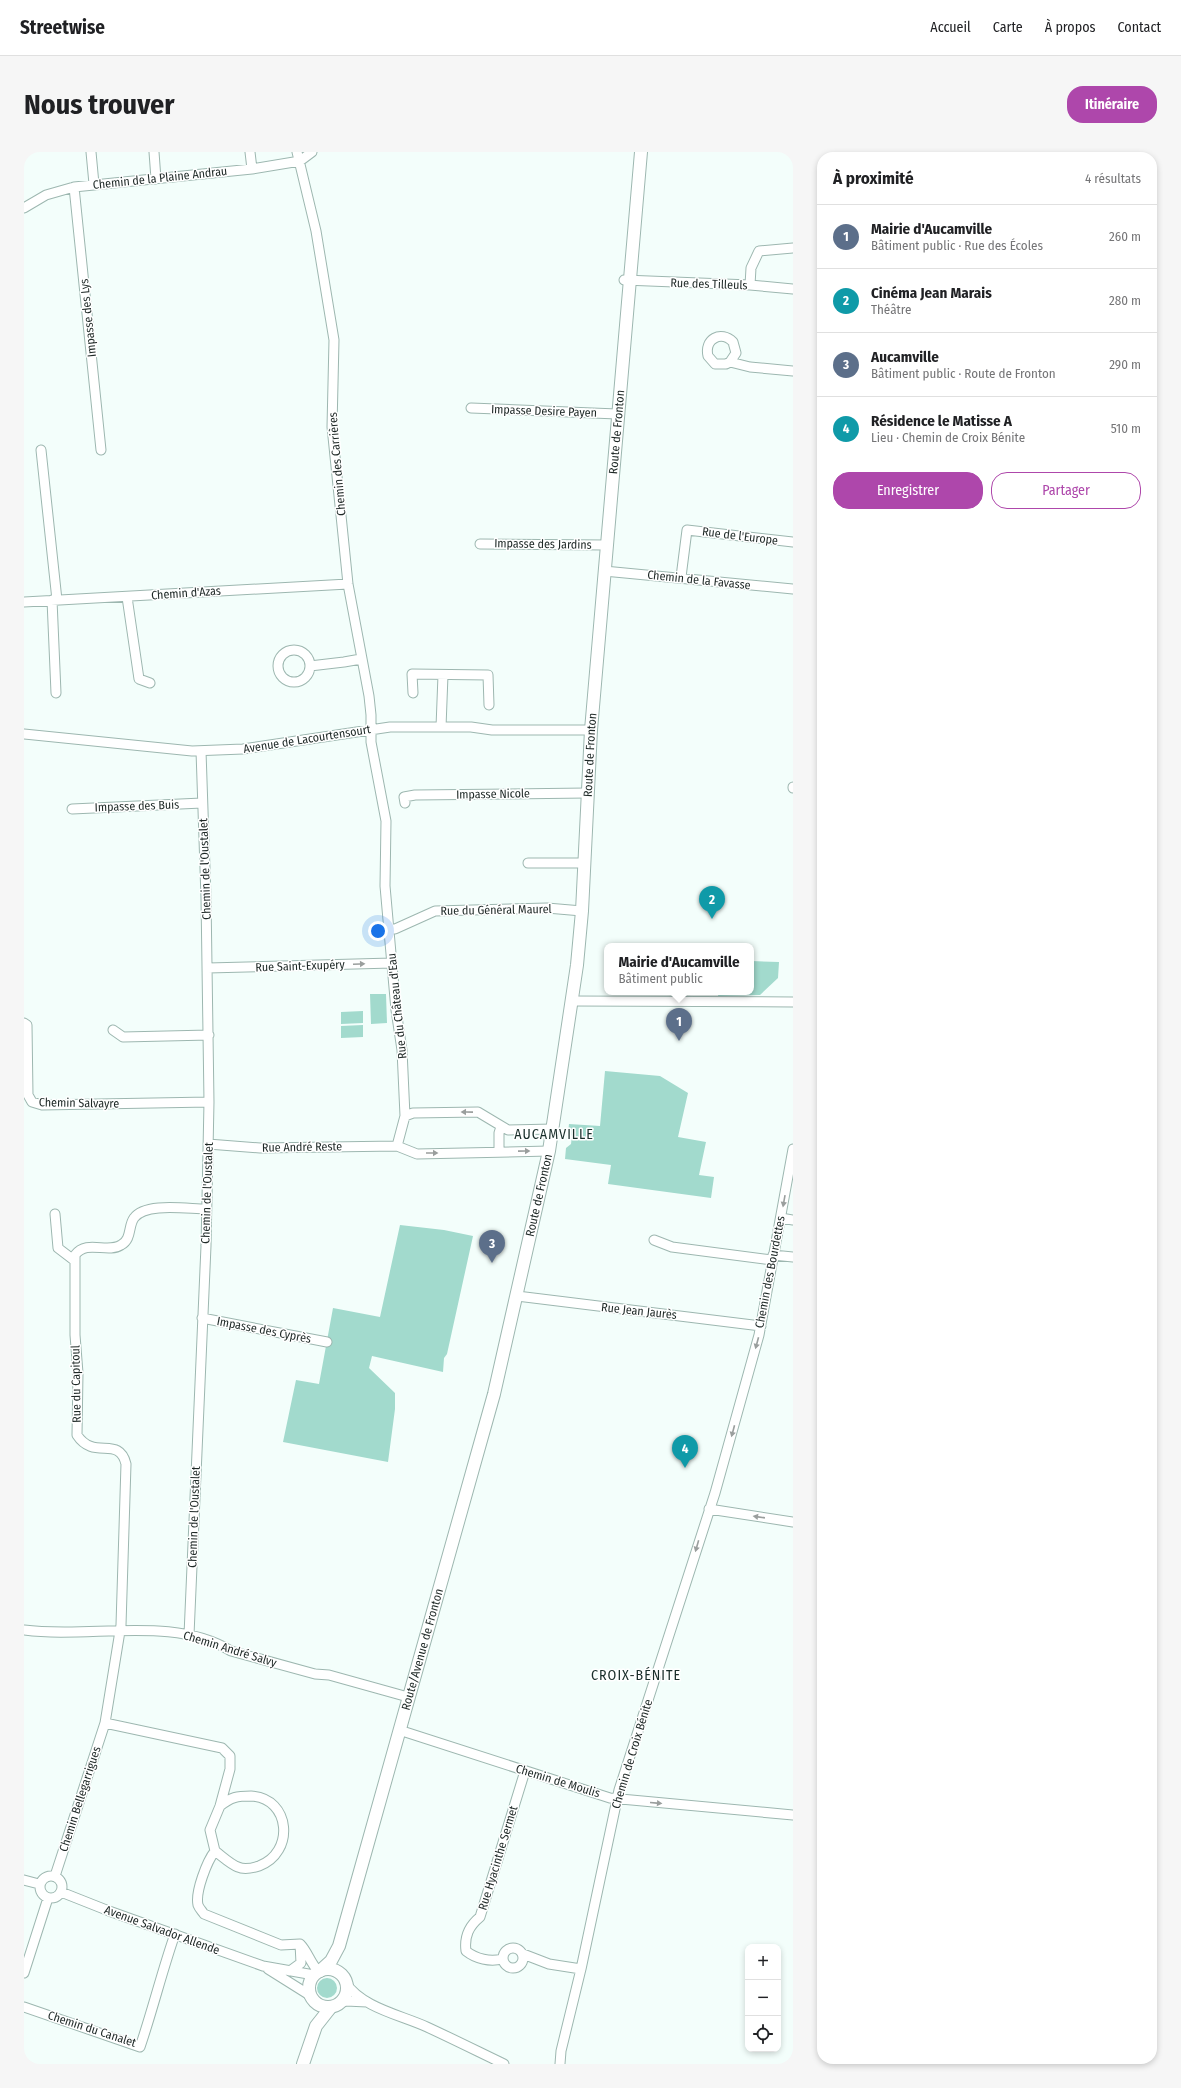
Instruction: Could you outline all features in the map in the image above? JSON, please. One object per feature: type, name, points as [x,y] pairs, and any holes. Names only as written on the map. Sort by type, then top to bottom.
[{"type":"main road","name":"Route de Fronton","points":[[504,1352],[549,1151],[572,1001],[582,911],[591,730],[627,280],[641,152]]},
{"type":"main road","name":"Route/Avenue de Fronton","points":[[339,1946],[487,1419],[504,1352]]},
{"type":"main road","points":[[316,2026],[313,1999],[309,1985],[318,1973],[331,1961],[339,1946]]},
{"type":"main road","points":[[303,2064],[316,2026],[346,1993],[344,1979],[338,1962],[339,1946]]},
{"type":"main road","points":[[318,1973],[332,1970],[344,1979]]},
{"type":"main road","points":[[313,1999],[322,2006],[335,2004]]},
{"type":"street","points":[[91,152],[94,184]]},
{"type":"street","points":[[154,152],[156,179]]},
{"type":"street","points":[[250,152],[252,169]]},
{"type":"street","name":"Chemin des Carrières","points":[[297,152],[316,231],[334,340],[332,427],[348,584],[369,696],[371,729]]},
{"type":"street","points":[[300,161],[312,152]]},
{"type":"street","name":"Chemin de la Plaine Andrau","points":[[24,208],[46,195],[74,187],[252,169],[300,161]]},
{"type":"street","name":"Impasse des Lys","points":[[74,187],[101,450]]},
{"type":"street","points":[[750,285],[751,268],[759,251],[793,248]]},
{"type":"street","name":"Rue des Tilleuls","points":[[627,280],[750,285],[793,289]]},
{"type":"street","points":[[730,362],[750,367],[793,372]]},
{"type":"street","name":"Impasse Desire Payen","points":[[471,408],[617,414]]},
{"type":"street","points":[[41,450],[55,600],[56,693]]},
{"type":"street","name":"Rue de l'Europe","points":[[681,577],[687,530],[793,542]]},
{"type":"street","name":"Impasse des Jardins","points":[[480,544],[606,545]]},
{"type":"street","name":"Chemin de la Favasse","points":[[604,571],[681,577],[793,589]]},
{"type":"street","name":"Chemin d'Azas","points":[[24,602],[348,584]]},
{"type":"street","points":[[128,597],[139,679],[150,683]]},
{"type":"street","points":[[310,666],[361,659]]},
{"type":"street","points":[[413,693],[412,674],[488,675],[489,706]]},
{"type":"street","points":[[441,727],[443,675]]},
{"type":"street","name":"Avenue de Lacourtensourt","points":[[24,734],[201,751],[243,749],[305,741],[390,727],[471,727],[492,730],[591,730]]},
{"type":"street","name":"Rue du Château d'Eau","points":[[371,729],[371,742],[386,821],[384,871],[388,929],[396,1010],[402,1050],[405,1116],[396,1146]]},
{"type":"street","name":"Chemin de l'Oustalet","points":[[189,1635],[209,1102],[208,968],[201,751]]},
{"type":"street","name":"Impasse Nicole","points":[[405,802],[404,797],[415,795],[587,793]]},
{"type":"street","name":"Impasse des Buis","points":[[72,809],[202,803]]},
{"type":"street","points":[[528,863],[585,863]]},
{"type":"street","name":"Rue du Général Maurel","points":[[388,929],[395,929],[435,911],[547,908],[582,911]]},
{"type":"street","name":"Rue Saint-Exupéry","points":[[208,968],[392,963]]},
{"type":"street","points":[[572,1001],[793,1002]]},
{"type":"street","name":"Chemin Salvayre","points":[[24,1023],[27,1025],[28,1095],[32,1102],[42,1105],[209,1102]]},
{"type":"street","points":[[113,1030],[123,1037],[209,1035]]},
{"type":"street","points":[[405,1116],[413,1113],[478,1112],[508,1130],[553,1129]]},
{"type":"street","points":[[500,1152],[499,1133],[501,1127]]},
{"type":"street","name":"Rue André Reste","points":[[208,1144],[260,1148],[396,1146]]},
{"type":"street","points":[[396,1146],[417,1154],[549,1151]]},
{"type":"street","name":"Chemin des Bourdettes","points":[[743,1393],[760,1326],[793,1149]]},
{"type":"street","points":[[75,1261],[75,1255],[85,1248],[116,1247],[121,1245],[129,1237],[134,1218],[142,1211],[152,1208],[206,1209]]},
{"type":"street","points":[[55,1214],[58,1248],[75,1261]]},
{"type":"street","points":[[780,1218],[793,1220]]},
{"type":"street","points":[[654,1240],[672,1247],[773,1258],[793,1258]]},
{"type":"street","name":"Rue du Capitoul","points":[[75,1261],[75,1335],[78,1373],[77,1435],[82,1443],[88,1447],[115,1449],[124,1457],[126,1464],[120,1632],[104,1723]]},
{"type":"street","name":"Rue Jean Jaurès","points":[[517,1296],[760,1326]]},
{"type":"street","name":"Impasse des Cyprès","points":[[202,1318],[327,1342]]},
{"type":"street","name":"Chemin de Croix Bénite","points":[[560,2064],[561,2051],[581,1969],[617,1799],[709,1509],[743,1393]]},
{"type":"street","points":[[709,1509],[793,1522]]},
{"type":"street","name":"Chemin André Salvy","points":[[24,1630],[52,1633],[154,1630],[189,1635],[220,1644],[232,1651],[316,1674],[329,1675],[408,1697]]},
{"type":"street","points":[[104,1723],[222,1748],[230,1756],[230,1769],[220,1806],[210,1830],[215,1851],[238,1868],[253,1868],[267,1863],[278,1852],[283,1838],[284,1823],[276,1808],[255,1796],[234,1796],[220,1806]]},
{"type":"street","name":"Chemin Bellegarrigues","points":[[55,1876],[104,1723]]},
{"type":"street","name":"Chemin de Moulis","points":[[399,1730],[617,1799],[793,1815]]},
{"type":"street","name":"Rue Hyacinthe Sermet","points":[[523,1954],[521,1964],[518,1967],[508,1967],[502,1959],[493,1962],[472,1955],[466,1951],[465,1944],[470,1926],[480,1917],[525,1771]]},
{"type":"street","points":[[215,1851],[209,1859],[198,1894],[198,1906],[204,1914],[281,1945],[300,1944],[307,1951],[310,1963],[318,1973]]},
{"type":"street","points":[[47,1876],[55,1876],[61,1881],[61,1892],[56,1897],[48,1898],[40,1891],[39,1884],[47,1876]]},
{"type":"street","points":[[24,1880],[39,1884]]},
{"type":"street","name":"Avenue Salvador Allende","points":[[61,1892],[263,1966],[318,1973]]},
{"type":"street","points":[[24,1973],[48,1898]]},
{"type":"street","name":"Chemin du Canalet","points":[[24,2007],[140,2047],[156,2000],[162,1972],[175,1934]]},
{"type":"street","points":[[290,1970],[301,1963],[300,1944]]},
{"type":"street","points":[[502,1959],[508,1948],[517,1948],[523,1954],[549,1964],[581,1969]]},
{"type":"street","name":"Avenue Salvador Allende","points":[[263,1966],[313,1999]]},
{"type":"street","points":[[344,1979],[350,1989],[367,2002],[426,2026],[504,2064]]},
{"type":"street","points":[[335,2004],[346,2001],[367,2002]]},
{"type":"street","name":"Chemin de Croix Bénite","points":[[554,2064],[561,2051]]},
{"type":"green space","points":[[754,961],[779,962],[778,978],[760,995],[718,996],[754,995]]},
{"type":"green space","points":[[370,994],[386,994],[387,1023],[371,1024]]},
{"type":"green space","points":[[363,1011],[363,1023],[341,1024],[341,1012]]},
{"type":"green space","points":[[363,1025],[363,1037],[341,1038],[341,1026]]},
{"type":"green space","points":[[605,1071],[660,1076],[688,1093],[678,1137],[706,1142],[699,1175],[714,1177],[711,1198],[608,1184],[611,1165],[565,1159],[566,1148],[571,1144],[572,1136],[568,1133],[569,1124],[600,1126]]},
{"type":"green space","points":[[400,1225],[444,1230],[473,1236],[447,1354],[444,1358],[443,1372],[372,1356],[369,1368],[395,1393],[395,1409],[388,1462],[283,1442],[296,1380],[319,1384],[333,1308],[380,1317]]},
{"type":"green space","points":[[323,1978],[331,1978],[337,1984],[337,1992],[331,1998],[323,1998],[317,1992],[317,1984]]},
{"type":"place","name":"Cinéma Jean Marais","points":[[712,919]]},
{"type":"place","name":"Mairie d'Aucamville","points":[[679,1041]]},
{"type":"place","name":"Aucamville","points":[[492,1263]]},
{"type":"place","name":"Résidence le Matisse A","points":[[685,1468]]},
{"type":"district","name":"AUCAMVILLE","points":[[554,1134]]},
{"type":"district","name":"CROIX-BÉNITE","points":[[636,1675]]}]
